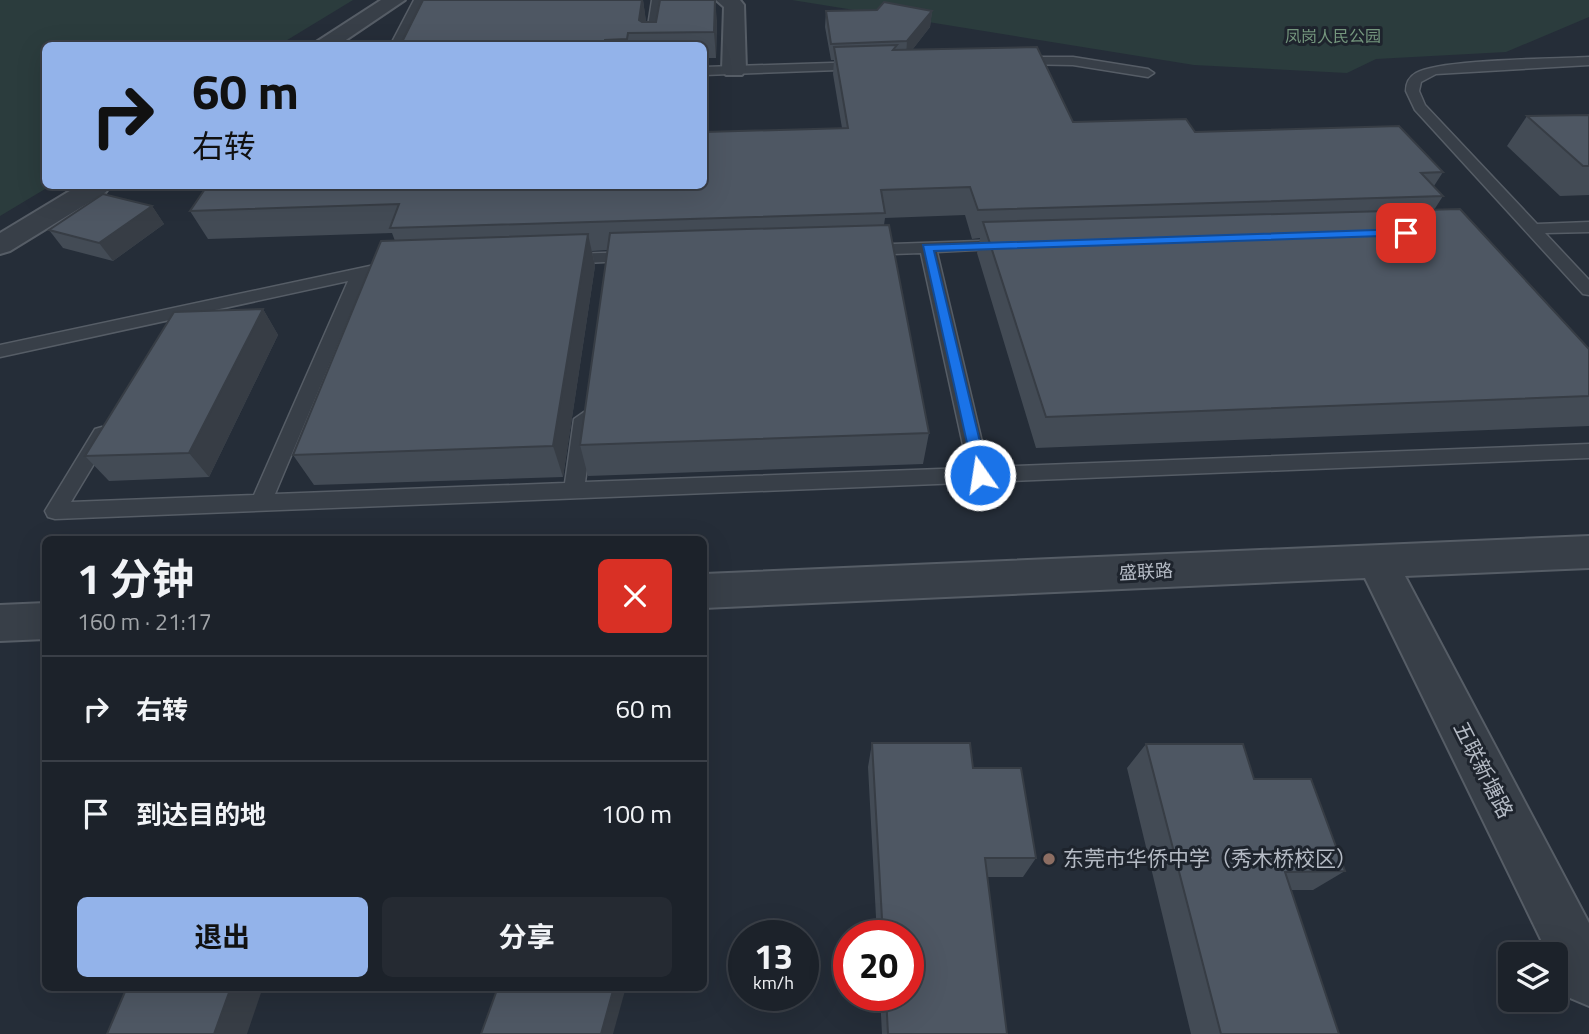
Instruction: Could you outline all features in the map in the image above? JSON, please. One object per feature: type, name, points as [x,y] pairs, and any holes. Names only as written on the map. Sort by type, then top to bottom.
[{"type":"street","points":[[327,42],[394,0]]},
{"type":"street","points":[[726,0],[734,5],[734,70]]},
{"type":"street","points":[[0,245],[91,189]]},
{"type":"street","name":"盛联路","points":[[707,592],[1589,552]]},
{"type":"street","name":"五联新塘路","points":[[1377,561],[1589,979]]},
{"type":"street","points":[[0,623],[42,621]]},
{"type":"lane","points":[[398,42],[420,0]]},
{"type":"lane","points":[[652,42],[658,0]]},
{"type":"lane","points":[[999,62],[1073,61],[1148,73]]},
{"type":"lane","points":[[1589,61],[1443,69],[1427,72],[1416,78],[1411,86],[1413,96],[1420,107],[1589,290]]},
{"type":"lane","points":[[707,71],[873,66]]},
{"type":"lane","points":[[1533,229],[1589,227]]},
{"type":"lane","points":[[844,250],[1023,245]]},
{"type":"lane","points":[[928,248],[980,475]]},
{"type":"lane","points":[[552,260],[606,265],[648,257]]},
{"type":"lane","points":[[0,351],[360,272],[415,264]]},
{"type":"lane","points":[[261,503],[360,272]]},
{"type":"lane","points":[[162,335],[176,312]]},
{"type":"lane","points":[[574,490],[587,395]]},
{"type":"lane","points":[[112,417],[55,511],[1589,451]]},
{"type":"green space","points":[[0,0],[353,0],[284,42],[42,42],[42,189],[45,189],[0,216]]},
{"type":"green space","name":"凤岗人民公园","points":[[792,0],[1589,0],[1589,17],[1506,52],[1376,59],[1347,73],[1194,65]]},
{"type":"building","points":[[423,0],[642,0],[639,20],[656,22],[660,0],[715,0],[714,32],[628,33],[627,39],[605,42],[402,42]]},
{"type":"building","points":[[884,2],[932,11],[907,41],[831,44],[826,11],[877,10]]},
{"type":"building","points":[[897,45],[893,50],[1037,47],[1073,122],[1186,119],[1195,132],[1399,126],[1443,172],[1421,173],[1443,196],[978,210],[970,187],[881,190],[885,213],[390,228],[399,204],[190,211],[205,189],[707,189],[707,132],[848,128],[834,47]]},
{"type":"building","points":[[1589,115],[1589,166],[1583,166],[1527,116]]},
{"type":"building","points":[[103,194],[152,206],[99,243],[49,230]]},
{"type":"building","points":[[1460,209],[1589,349],[1589,396],[1046,417],[983,222]]},
{"type":"building","points":[[889,225],[929,433],[580,445],[610,233]]},
{"type":"building","points":[[588,234],[553,446],[293,455],[381,241]]},
{"type":"building","points":[[263,309],[189,453],[85,456],[174,312]]},
{"type":"building","points":[[872,743],[970,743],[973,768],[1021,768],[1036,858],[985,858],[1007,1034],[888,1034],[887,1011],[924,1011],[924,920],[882,920]]},
{"type":"building","points":[[1146,744],[1243,744],[1254,779],[1311,779],[1345,871],[1285,872],[1339,1034],[1221,1034]]},
{"type":"building","points":[[125,991],[230,991],[214,1034],[107,1034]]},
{"type":"building","points":[[497,991],[613,991],[601,1034],[481,1034]]},
{"type":"place","name":"东莞市华侨中学（秀木桥校区）","points":[[1049,859]]},
{"type":"route","points":[[980,475],[928,248],[1406,233]]}]
